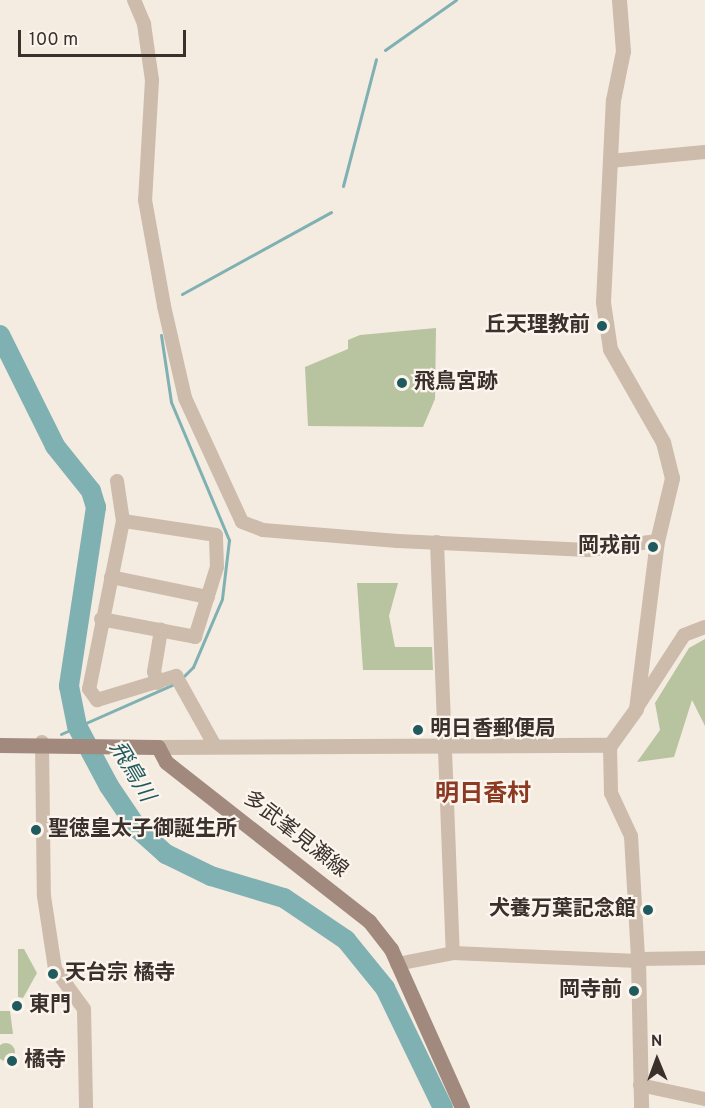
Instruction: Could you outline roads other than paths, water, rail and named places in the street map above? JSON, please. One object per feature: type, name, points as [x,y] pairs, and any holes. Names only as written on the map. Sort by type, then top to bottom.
[{"type":"main road","points":[[0,745],[42,742],[158,747]]},
{"type":"main road","name":"多武峯見瀬線","points":[[158,747],[166,762],[369,921],[397,964],[462,1108]]},
{"type":"street","points":[[134,0],[144,24],[152,80],[145,200],[164,306],[185,398],[242,522],[263,530],[588,550],[657,541]]},
{"type":"street","points":[[619,0],[623,51],[610,161],[603,302],[610,350],[663,442],[672,478],[657,541],[636,709]]},
{"type":"street","points":[[610,161],[705,152]]},
{"type":"street","points":[[117,481],[123,521],[89,673],[89,689],[97,700],[158,683],[179,681],[215,746]]},
{"type":"street","points":[[101,619],[195,637],[217,567],[216,535],[123,521]]},
{"type":"street","points":[[437,542],[443,746],[453,953]]},
{"type":"street","points":[[111,577],[208,597]]},
{"type":"street","points":[[640,1108],[638,960],[631,836],[611,793],[610,745],[684,635],[705,627]]},
{"type":"street","points":[[158,683],[154,672],[161,630]]},
{"type":"street","points":[[42,742],[44,896],[55,969],[84,1009],[86,1108]]},
{"type":"street","points":[[158,747],[610,745]]},
{"type":"street","points":[[397,964],[453,953],[638,960],[705,958]]},
{"type":"street","points":[[640,1085],[705,1098]]},
{"type":"waterway","points":[[385,50],[456,0]]},
{"type":"waterway","points":[[343,186],[376,59]]},
{"type":"waterway","points":[[182,294],[331,212]]},
{"type":"waterway","name":"飛鳥川","points":[[0,335],[55,446],[91,491],[96,507],[69,686],[77,726],[109,786],[138,829],[166,854],[211,876],[284,898],[346,940],[385,988],[443,1108]]},
{"type":"waterway","points":[[161,335],[171,402],[229,540],[222,599],[193,667],[182,678]]},
{"type":"waterway","points":[[61,734],[174,684]]},
{"type":"place","name":"丘天理教前","points":[[602,326]]},
{"type":"place","name":"飛鳥宮跡","points":[[402,383]]},
{"type":"place","name":"岡戎前","points":[[653,547]]},
{"type":"place","name":"明日香郵便局","points":[[418,730]]},
{"type":"place","name":"聖徳皇太子御誕生所","points":[[36,830]]},
{"type":"place","name":"犬養万葉記念館","points":[[648,910]]},
{"type":"place","name":"天台宗 橘寺","points":[[53,974]]},
{"type":"place","name":"岡寺前","points":[[634,991]]},
{"type":"place","name":"東門","points":[[17,1006]]},
{"type":"place","name":"橘寺","points":[[12,1061]]},
{"type":"district","name":"明日香村","points":[[483,796]]}]
